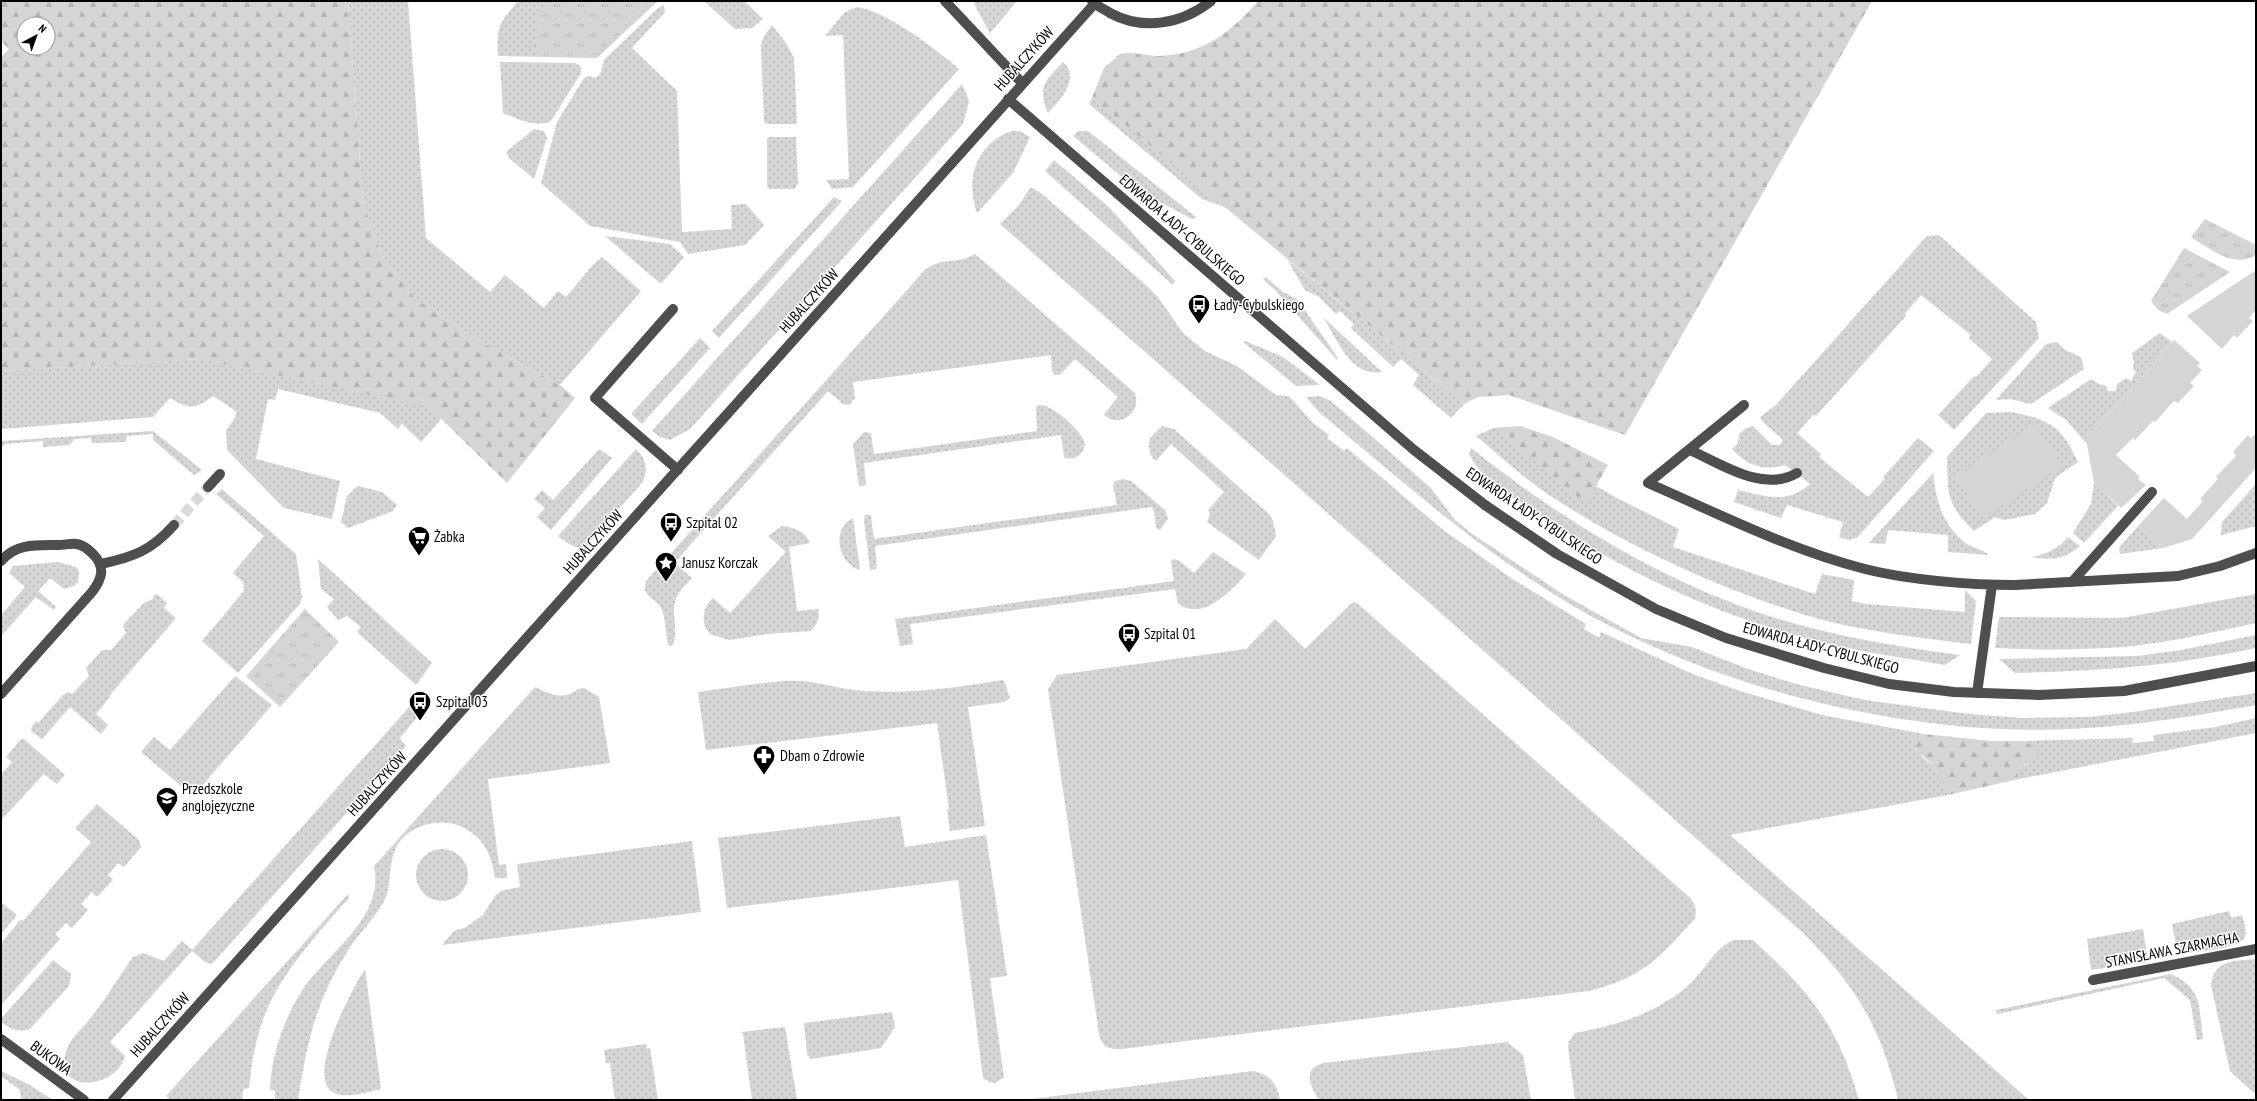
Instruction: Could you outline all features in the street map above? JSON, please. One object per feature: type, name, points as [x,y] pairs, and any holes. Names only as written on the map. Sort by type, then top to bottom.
[{"type":"street","points":[[946,1],[1022,83]]},
{"type":"street","name":"HUBALCZYKÓW","points":[[113,1100],[678,470],[1094,2],[1120,18],[1154,24],[1179,20],[1211,1]]},
{"type":"street","name":"EDWARDA ŁADY-CYBULSKIEGO","points":[[1008,99],[1414,450],[1485,505],[1557,554],[1656,609],[1726,638],[1824,668],[1889,684],[1977,693],[2039,695],[2124,691],[2256,666]]},
{"type":"street","points":[[673,309],[595,398],[678,470]]},
{"type":"street","points":[[1744,405],[1648,484],[1804,550],[1866,569],[1921,578],[1992,585],[2178,576],[2220,566],[2256,553]]},
{"type":"street","points":[[1690,450],[1740,473],[1768,481],[1782,480],[1797,473]]},
{"type":"street","points":[[208,487],[220,474]]},
{"type":"street","points":[[2072,582],[2152,492]]},
{"type":"street","points":[[101,564],[130,557],[146,550],[174,525]]},
{"type":"street","points":[[1,561],[12,551],[26,545],[77,544],[88,550],[101,564],[102,571],[98,584],[92,592],[1,694]]},
{"type":"street","points":[[1977,693],[1992,585]]},
{"type":"street","name":"STANISŁAWA SZARMACHA","points":[[2093,980],[2256,949]]},
{"type":"street","name":"BUKOWA","points":[[1,1040],[84,1100]]},
{"type":"green space","points":[[1,1],[348,1],[363,202],[383,258],[416,299],[482,342],[560,385],[575,398],[507,483],[421,399],[416,405],[201,359],[1,371],[1,57],[9,49],[1,41]]},
{"type":"green space","points":[[348,1],[408,1],[426,238],[490,292],[505,275],[544,308],[558,291],[566,297],[592,266],[602,257],[641,291],[560,385],[482,342],[416,299],[383,258],[363,202]]},
{"type":"green space","points":[[518,1],[658,1],[597,58],[498,56],[500,26],[506,15]]},
{"type":"green space","points":[[548,1],[652,1],[596,55],[543,55],[534,48],[537,15]]},
{"type":"green space","points":[[704,1],[744,1],[763,19],[752,28],[735,29]]},
{"type":"green space","points":[[974,1],[1017,1],[990,33],[975,6]]},
{"type":"green space","points":[[1258,1],[1872,1],[1625,435],[1509,395],[1478,397],[1464,404],[1092,98],[1104,68],[1120,54],[1129,53],[1159,56],[1174,55],[1189,51],[1214,40],[1226,32]]},
{"type":"green space","points":[[664,5],[665,12],[632,48],[677,91],[682,232],[732,229],[731,205],[746,204],[764,225],[745,245],[688,254],[680,242],[590,226],[541,183],[557,122],[584,78],[588,76],[596,78],[601,73],[604,60],[658,8]]},
{"type":"green space","points":[[857,7],[869,10],[896,23],[937,51],[959,69],[853,187],[832,189],[826,180],[849,179],[843,35],[825,36],[845,12]]},
{"type":"green space","points":[[772,25],[786,43],[794,58],[797,124],[767,124],[764,122],[761,45],[764,36]]},
{"type":"green space","points":[[500,62],[575,63],[581,67],[581,73],[551,121],[539,124],[527,122],[503,113]]},
{"type":"green space","points":[[1063,62],[1068,68],[1070,75],[1067,89],[1063,96],[1048,113],[1043,97],[1043,90],[1047,80]]},
{"type":"green space","points":[[962,84],[969,101],[963,124],[690,429],[670,440],[660,437],[652,431]]},
{"type":"green space","points":[[1092,98],[1225,207],[1202,199],[1089,104]]},
{"type":"green space","points":[[534,129],[544,131],[547,138],[534,179],[509,158],[506,152]]},
{"type":"green space","points":[[1012,131],[1020,131],[1030,137],[1013,173],[977,213],[972,188],[976,164],[982,153],[990,144]]},
{"type":"green space","points":[[1078,131],[1088,131],[1196,217],[1192,219],[1139,191],[1073,136]]},
{"type":"green space","points":[[770,137],[796,137],[798,183],[795,189],[769,189],[767,186],[767,139]]},
{"type":"green space","points":[[1054,160],[1110,208],[1175,281],[1173,285],[1045,171]]},
{"type":"green space","points":[[1031,187],[1042,194],[1147,286],[1158,297],[1183,333],[1205,351],[1237,366],[1276,395],[1289,396],[1313,423],[1329,435],[1327,438],[1344,451],[1347,448],[1442,529],[1511,578],[1586,624],[1584,629],[1599,638],[1601,632],[1695,675],[1740,691],[1822,715],[1924,734],[1912,739],[1923,758],[1934,766],[1948,795],[1730,835],[2029,1100],[1898,1100],[1883,1050],[1864,1008],[1837,970],[1802,932],[1000,224],[1018,206]]},
{"type":"green space","points":[[834,197],[842,201],[719,338],[712,331]]},
{"type":"green space","points":[[2205,219],[2256,245],[2256,255],[2247,259],[2231,259],[2214,252],[2191,237]]},
{"type":"green space","points":[[1939,235],[2036,322],[2039,338],[1954,430],[1938,415],[1992,359],[1969,338],[1971,335],[1921,295],[1905,314],[1906,316],[1816,416],[1814,414],[1797,433],[1821,454],[1819,457],[1868,497],[1885,479],[1883,477],[1918,438],[1934,451],[1857,538],[1848,540],[1839,537],[1843,522],[1787,505],[1781,518],[1734,502],[1738,490],[1767,496],[1784,497],[1801,491],[1810,484],[1785,465],[1777,467],[1763,467],[1756,466],[1744,460],[1732,449],[1738,443],[1739,434],[1746,428],[1753,426],[1772,445],[1780,445],[1783,440],[1764,423],[1760,417],[1776,405],[1927,236]]},
{"type":"green space","points":[[605,236],[670,244],[684,257],[661,284]]},
{"type":"green space","points":[[2184,248],[2230,272],[2167,314],[2158,310],[2151,301]]},
{"type":"green space","points":[[975,254],[1135,393],[1136,400],[1132,412],[1123,419],[1117,420],[1110,419],[1104,415],[1118,397],[1075,359],[1060,375],[1055,375],[1052,371],[1051,355],[853,382],[855,398],[849,405],[843,404],[828,391],[674,563],[692,578],[677,596],[674,605],[674,641],[672,646],[668,645],[662,610],[657,602],[645,590],[647,580],[925,270],[938,263],[963,259]]},
{"type":"green space","points":[[1287,259],[1464,404],[1451,418],[1413,385],[1419,375],[1401,359],[1393,367],[1351,328],[1354,324],[1340,311],[1336,314],[1319,297],[1305,290]]},
{"type":"green space","points":[[2256,270],[2256,310],[2249,318],[2253,321],[2237,338],[2234,335],[2222,349],[2187,316]]},
{"type":"green space","points":[[1266,277],[1283,292],[1297,299],[1338,358],[1337,360],[1275,290],[1263,279]]},
{"type":"green space","points":[[1323,317],[1382,372],[1371,372],[1362,369],[1353,363],[1340,346]]},
{"type":"green space","points":[[2160,333],[2172,342],[2086,439],[2088,445],[2066,420],[2048,408],[2091,379],[2106,386],[2108,391],[2116,391],[2117,384],[2126,378],[2131,381],[2136,372],[2133,369],[2134,362],[2132,353]]},
{"type":"green space","points":[[700,338],[710,348],[642,424],[631,414]]},
{"type":"green space","points":[[2174,340],[2200,363],[2197,366],[2202,370],[2190,383],[2194,386],[2178,403],[2174,401],[2155,422],[2153,421],[2135,440],[2133,438],[2116,455],[2140,477],[2138,479],[2146,485],[2121,508],[2094,483],[2086,439]]},
{"type":"green space","points":[[1245,341],[1283,357],[1320,385],[1296,386],[1243,342]]},
{"type":"green space","points":[[2057,342],[2065,350],[2081,357],[2084,369],[2031,404],[2010,399],[1996,400],[2046,344]]},
{"type":"green space","points":[[201,359],[415,404],[421,399],[442,418],[421,442],[402,424],[398,429],[380,413],[278,389],[275,400],[268,399],[256,459],[340,481],[332,519],[284,508],[227,450],[226,430],[235,418],[236,411],[213,396],[207,401],[196,406],[187,406],[170,398],[153,417],[1,429],[1,371]]},
{"type":"green space","points":[[1320,396],[1331,401],[1431,488],[1455,520],[1471,533],[1564,595],[1641,638],[1692,647],[1748,669],[1796,684],[1865,700],[1969,714],[2022,718],[2089,717],[2126,713],[2256,693],[2256,705],[2187,717],[2118,726],[2072,729],[2008,729],[1941,724],[1874,714],[1807,700],[1741,680],[1677,657],[1616,629],[1560,598],[1528,577],[1466,533],[1406,485],[1319,412],[1306,397]]},
{"type":"green space","points":[[1040,405],[1052,409],[1060,414],[1080,434],[1085,445],[1078,456],[1075,458],[1064,457],[1061,435],[864,463],[866,485],[859,486],[853,444],[864,432],[871,433],[874,454],[1037,431],[1036,407]]},
{"type":"green space","points":[[2011,412],[2036,418],[2053,426],[2066,440],[2078,462],[2055,478],[2047,503],[2035,514],[2004,520],[1995,517],[1974,531],[1958,513],[1950,498],[1947,457],[1986,413]]},
{"type":"green space","points":[[2034,424],[2062,465],[1983,518],[1955,477]]},
{"type":"green space","points":[[1162,426],[1174,429],[1269,514],[1273,521],[1276,536],[1259,560],[1207,522],[1210,514],[1208,510],[1224,492],[1171,444],[1156,461],[1152,457],[1149,448],[1150,438]]},
{"type":"green space","points":[[1520,426],[1553,437],[1608,465],[1586,504],[1493,428]]},
{"type":"green space","points":[[1493,428],[1617,498],[1679,529],[1673,547],[1815,594],[1822,574],[1854,580],[1852,601],[1866,604],[1965,612],[1965,590],[1976,601],[1971,644],[1886,633],[1823,620],[1769,603],[1673,564],[1611,533],[1532,483],[1476,436]]},
{"type":"green space","points":[[153,431],[202,470],[194,475],[153,440],[153,434],[126,436],[126,442],[92,443],[91,438],[75,439],[69,445],[43,447],[43,441],[5,444],[1,448],[1,441]]},
{"type":"green space","points":[[2256,433],[2256,468],[2192,539],[2163,548],[2138,526],[2164,498],[2187,519],[2203,501],[2200,499],[2218,479],[2216,477],[2236,456],[2233,452],[2248,435],[2251,438]]},
{"type":"green space","points":[[1471,448],[1542,501],[1579,525],[1656,569],[1696,588],[1737,605],[1779,619],[1824,631],[1891,645],[1960,655],[1945,665],[1858,650],[1790,634],[1712,607],[1675,591],[1602,554],[1533,511],[1506,493],[1480,470],[1469,453]]},
{"type":"green space","points":[[599,449],[612,458],[551,530],[537,517],[545,508],[534,499],[542,490],[553,500]]},
{"type":"green space","points":[[636,449],[644,460],[646,469],[642,483],[585,547],[581,548],[574,546],[558,536]]},
{"type":"green space","points":[[1933,473],[1938,502],[1950,527],[1964,542],[1989,555],[1948,552],[1948,535],[1888,530],[1885,544],[1869,543]]},
{"type":"green space","points":[[1123,479],[1131,481],[1165,510],[1168,519],[1160,530],[1156,528],[1154,511],[1152,507],[875,546],[877,569],[870,570],[864,520],[865,515],[870,515],[871,517],[874,539],[1117,505],[1113,485],[1115,481]]},
{"type":"green space","points":[[2094,483],[2118,506],[2084,543],[2073,533],[2091,504]]},
{"type":"green space","points":[[2256,484],[2256,526],[2221,535],[2222,522]]},
{"type":"green space","points":[[358,486],[382,492],[397,505],[393,511],[348,528],[341,522],[347,496]]},
{"type":"green space","points":[[222,489],[296,554],[302,597],[300,604],[238,673],[202,641],[244,591],[243,582],[233,573],[264,536],[216,494]]},
{"type":"green space","points":[[853,518],[860,570],[847,561],[842,554],[840,546],[841,530],[846,523]]},
{"type":"green space","points":[[782,526],[803,533],[810,543],[789,547],[797,611],[818,609],[818,621],[815,626],[811,631],[767,634],[729,640],[710,634],[704,620],[706,607],[709,602],[713,598],[730,613],[786,552],[768,536]]},
{"type":"green space","points":[[2138,526],[2163,548],[2120,554],[2119,548]]},
{"type":"green space","points":[[2068,537],[2080,546],[2074,551],[2051,559],[2031,557],[2051,551]]},
{"type":"green space","points":[[1213,552],[1246,574],[1224,596],[1206,607],[1196,609],[1187,608],[1178,603],[1175,589],[910,624],[913,644],[900,646],[895,619],[1174,581],[1171,561],[1174,559],[1180,561],[1194,573]]},
{"type":"green space","points":[[318,559],[432,663],[416,685],[357,632],[361,627],[347,616],[338,620],[327,607],[334,599],[321,589]]},
{"type":"green space","points":[[58,562],[76,567],[79,571],[78,582],[74,586],[64,589],[50,578],[38,591],[56,607],[54,610],[36,597],[1,636],[1,615],[25,587],[9,573],[13,566]]},
{"type":"green space","points":[[157,594],[167,603],[164,608],[176,618],[109,696],[110,697],[96,714],[108,725],[101,734],[70,707],[42,739],[31,731],[32,726],[36,721],[38,723],[63,695],[68,692],[71,694],[73,693],[89,676],[86,668],[102,650],[111,650],[126,633],[123,625],[144,603],[153,599],[153,596]]},
{"type":"green space","points":[[2256,594],[2256,623],[2174,640],[2123,647],[2091,649],[1995,648],[1999,617],[2122,618]]},
{"type":"green space","points":[[1353,602],[1357,603],[1688,896],[1695,906],[1695,918],[1649,965],[1623,980],[1589,991],[1122,1049],[1107,1047],[1102,1042],[1099,1034],[1048,689],[1057,675],[1246,649],[1275,619],[1305,649]]},
{"type":"green space","points":[[305,609],[339,642],[280,707],[246,676]]},
{"type":"green space","points":[[2256,635],[2256,648],[2195,659],[2107,669],[2015,673],[1999,659],[2137,656],[2181,650]]},
{"type":"green space","points":[[235,676],[272,705],[202,786],[195,791],[188,792],[141,752],[154,737],[170,750]]},
{"type":"green space","points":[[1002,680],[1004,681],[1010,698],[1004,702],[968,707],[985,826],[950,831],[947,810],[949,809],[937,723],[706,750],[698,692],[763,683],[805,681],[863,691],[898,692],[950,688]]},
{"type":"green space","points":[[535,687],[558,695],[567,695],[584,688],[599,697],[610,763],[488,779],[499,865],[506,864],[507,878],[495,878],[492,861],[485,847],[475,835],[460,826],[450,823],[430,824],[420,827],[403,838],[397,846],[393,856],[388,892],[383,903],[349,949],[328,986],[314,1022],[305,1058],[298,1100],[275,1100],[275,1090],[270,1090],[271,1077],[276,1051],[284,1025],[303,989],[352,933],[363,918],[371,902],[375,885],[374,866]]},
{"type":"green space","points":[[419,696],[428,704],[400,738],[406,746],[214,962],[211,964],[205,962],[192,951],[110,1042],[125,1056],[119,1068],[110,1076],[98,1081],[86,1082],[76,1080],[68,1074],[64,1064],[69,1045],[101,1005],[133,957],[143,953],[164,961],[182,941],[192,950]]},
{"type":"green space","points":[[2256,718],[2256,733],[2019,779],[2017,772],[2019,768],[2030,763],[2034,747],[2026,741],[2133,738],[2132,743],[2154,741],[2154,735],[2216,727]]},
{"type":"green space","points":[[1924,734],[1991,741],[2026,741],[2039,751],[2038,758],[2019,768],[2017,772],[2019,779],[1948,795],[1934,766],[1914,748],[1912,738]]},
{"type":"green space","points":[[21,739],[24,739],[65,775],[57,784],[44,774],[1,820],[1,774],[12,762],[6,757]]},
{"type":"green space","points":[[97,804],[139,840],[141,847],[124,867],[118,863],[108,875],[113,880],[97,897],[92,892],[81,904],[88,910],[72,928],[66,923],[55,934],[60,939],[1,1005],[1,943],[21,919],[23,921],[91,842],[75,828]]},
{"type":"green space","points":[[900,816],[905,847],[986,835],[1007,976],[990,978],[1004,1077],[996,1083],[989,1082],[983,1078],[958,880],[727,908],[718,838]]},
{"type":"green space","points":[[692,841],[701,912],[442,945],[454,931],[466,927],[483,915],[495,896],[501,891],[520,887],[517,864]]},
{"type":"green space","points":[[437,849],[447,849],[461,856],[468,870],[468,880],[461,894],[447,901],[437,901],[427,897],[420,890],[416,880],[416,870],[420,860],[427,853]]},
{"type":"green space","points":[[348,894],[349,898],[321,929],[303,952],[286,975],[272,998],[258,1036],[252,1062],[249,1088],[243,1089],[242,1100],[171,1100],[166,1096]]},
{"type":"green space","points":[[1,902],[17,915],[1,934]]},
{"type":"green space","points":[[2229,911],[2231,918],[2242,915],[2246,932],[2242,941],[2228,946],[2189,953],[2176,944],[2172,924]]},
{"type":"green space","points":[[2143,929],[2148,962],[2091,970],[2087,939]]},
{"type":"green space","points":[[1734,940],[1753,940],[1791,976],[1806,993],[1831,1030],[1841,1050],[1859,1100],[1575,1100],[1568,1046],[1569,1041],[1575,1033],[1622,1022],[1651,1010],[1665,1002],[1691,983],[1722,947]]},
{"type":"green space","points":[[2256,959],[2256,1092],[2254,1093],[2230,1071],[2211,985],[2213,976],[2221,966],[2233,961]]},
{"type":"green space","points":[[53,960],[71,974],[69,986],[30,1029],[22,1031],[15,1030],[1,1022],[1,1019]]},
{"type":"green space","points":[[365,969],[381,1089],[362,1094],[341,1095],[330,1090],[325,1080],[325,1065],[328,1048],[343,1011]]},
{"type":"green space","points":[[2171,974],[2189,986],[2198,1000],[2203,1039],[2197,1040],[2190,1000],[2164,978],[1997,1014],[1996,1010]]},
{"type":"green space","points":[[892,1012],[895,1027],[881,1048],[811,1059],[807,1054],[804,1023]]},
{"type":"green space","points":[[785,1027],[797,1100],[752,1100],[743,1034],[741,1032]]},
{"type":"green space","points":[[1507,1042],[1523,1055],[1531,1100],[1319,1100],[1311,1084],[1310,1074],[1312,1069],[1323,1063]]},
{"type":"green space","points":[[646,1044],[647,1049],[650,1048],[658,1100],[615,1100],[610,1063],[606,1063],[604,1050]]},
{"type":"green space","points":[[1,1071],[30,1085],[53,1100],[21,1100],[20,1090],[1,1076]]},
{"type":"green space","points":[[1253,1071],[1259,1072],[1272,1081],[1277,1089],[1280,1100],[1023,1100]]},
{"type":"tunnel","points":[[174,525],[208,487]]},
{"type":"place","name":"Łady-Cybulskiego","points":[[1199,324]]},
{"type":"place","name":"Szpital 02","points":[[671,542]]},
{"type":"place","name":"Żabka","points":[[419,556]]},
{"type":"place","name":"Janusz Korczak","points":[[666,582]]},
{"type":"place","name":"Szpital 01","points":[[1129,654]]},
{"type":"place","name":"Szpital 03","points":[[420,722]]},
{"type":"place","name":"Dbam o Zdrowie","points":[[764,776]]},
{"type":"place","name":"Przedszkole anglojęzyczne","points":[[167,818]]}]
